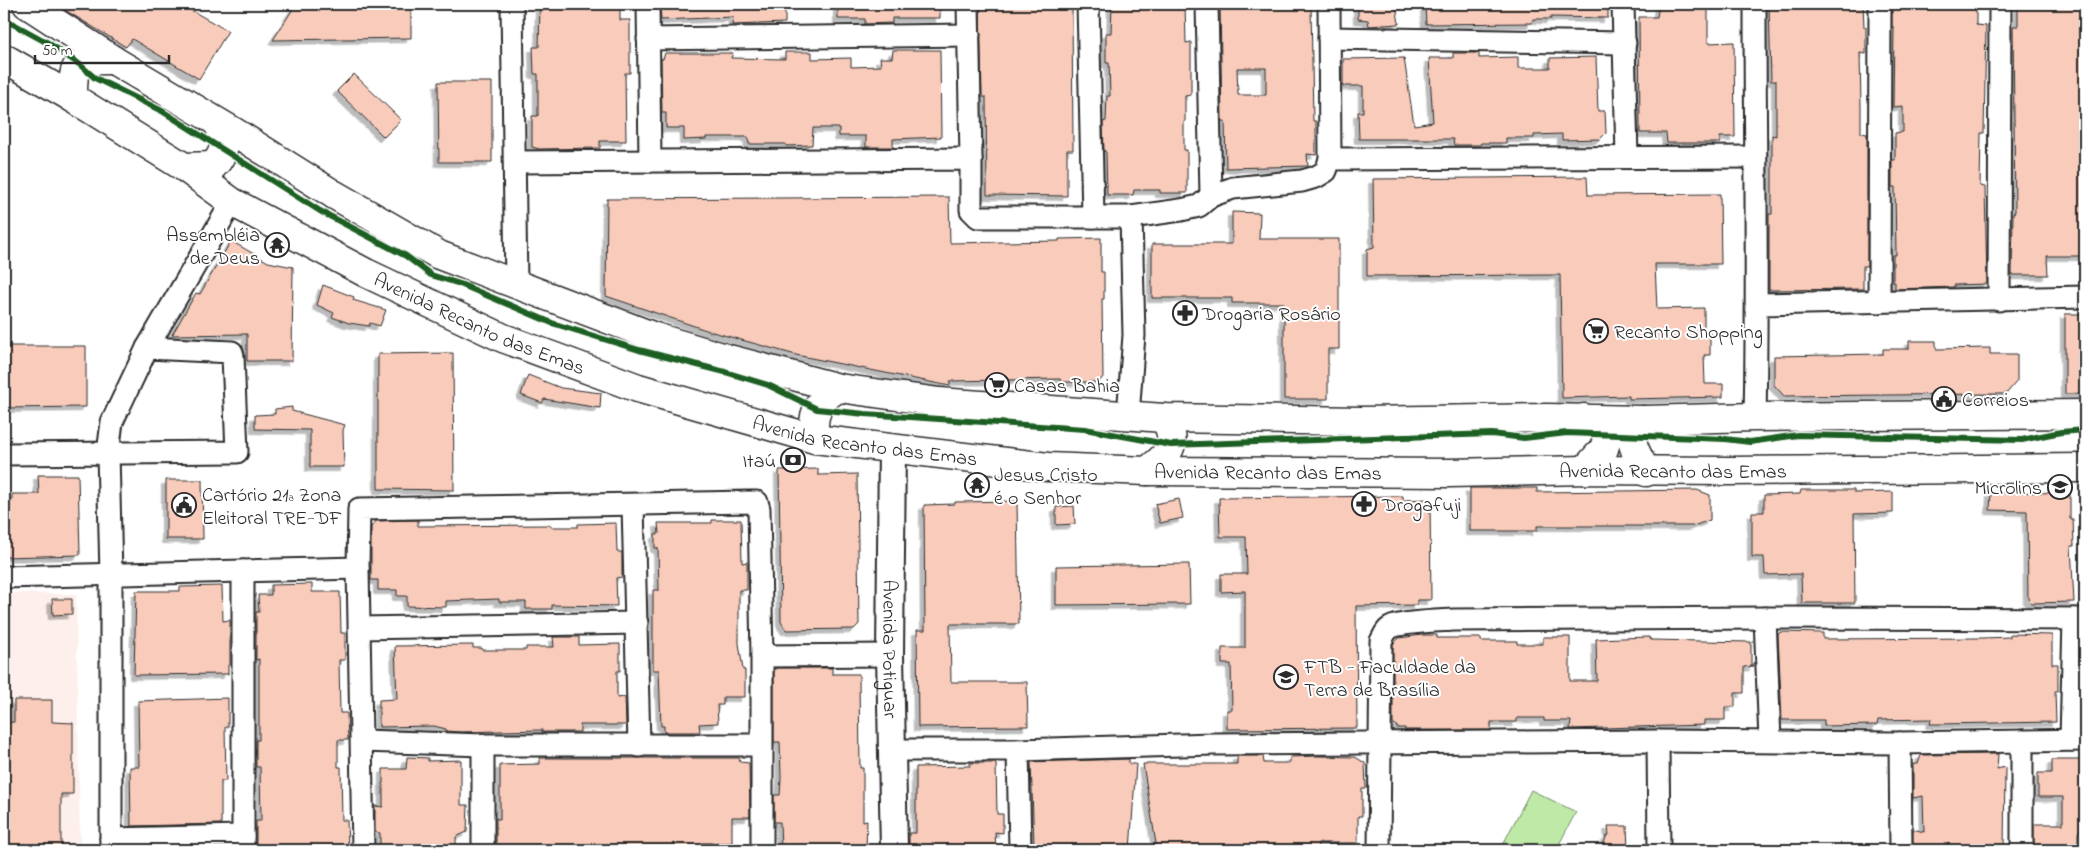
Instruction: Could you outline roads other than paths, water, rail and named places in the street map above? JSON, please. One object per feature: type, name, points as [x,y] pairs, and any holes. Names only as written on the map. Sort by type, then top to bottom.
[{"type":"main road","points":[[27,4],[113,60],[332,194],[439,255],[655,336],[729,359],[839,388],[939,402],[1164,418],[1362,421],[1584,418],[1644,420],[2085,414]]},
{"type":"main road","name":"Avenida Recanto das Emas","points":[[4,58],[73,98],[184,167],[232,202],[366,273],[504,338],[638,388],[815,439],[1048,467],[1148,471],[1449,474],[1585,470],[1646,472],[2085,468]]},
{"type":"main road","points":[[73,98],[74,70],[78,64],[85,60],[113,60]]},
{"type":"main road","points":[[184,167],[213,166],[219,160],[225,143],[218,123]]},
{"type":"main road","points":[[815,439],[813,427],[817,409],[829,392],[839,388]]},
{"type":"main road","points":[[1148,471],[1165,456],[1171,445],[1172,436],[1170,428],[1164,418]]},
{"type":"main road","points":[[1584,418],[1603,426],[1608,435],[1604,449],[1585,470]]},
{"type":"main road","points":[[1644,420],[1634,428],[1632,437],[1634,448],[1646,472]]},
{"type":"street","points":[[512,4],[516,285]]},
{"type":"street","points":[[648,4],[650,161]]},
{"type":"street","points":[[968,4],[971,210],[978,217],[1131,217],[1199,206],[1210,196],[1233,188],[1302,181],[1316,177],[1326,170],[1330,159],[1329,4]]},
{"type":"street","points":[[1088,4],[1093,217]]},
{"type":"street","points":[[1207,4],[1210,196]]},
{"type":"street","points":[[1623,4],[1627,156]]},
{"type":"street","points":[[1755,4],[1755,157],[1758,304],[1755,417]]},
{"type":"street","points":[[1879,302],[1880,4]]},
{"type":"street","points":[[1999,300],[2000,4]]},
{"type":"street","points":[[648,39],[969,35]]},
{"type":"street","points":[[1329,38],[1625,43]]},
{"type":"street","points":[[1330,159],[1627,156],[1755,157]]},
{"type":"street","points":[[515,162],[971,159]]},
{"type":"street","points":[[232,202],[147,348],[112,422],[108,453],[111,576],[111,845],[243,843],[243,571]]},
{"type":"street","points":[[1128,416],[1134,335],[1131,217]]},
{"type":"street","points":[[1758,304],[2085,297]]},
{"type":"street","points":[[4,454],[237,452],[234,356],[232,352],[147,348]]},
{"type":"street","name":"Avenida Potiguar","points":[[892,448],[890,654],[894,850]]},
{"type":"street","points":[[362,850],[362,742],[358,568],[359,509],[757,502],[760,509],[762,850]]},
{"type":"street","points":[[633,505],[639,746]]},
{"type":"street","points":[[4,577],[111,576],[358,568]]},
{"type":"street","points":[[1765,618],[1770,741]]},
{"type":"street","points":[[892,750],[1018,750],[1213,744],[1380,744],[1658,741],[1900,743],[2078,740],[2080,619],[1765,618],[1454,620],[1403,624],[1391,627],[1381,641],[1380,744],[1379,850]]},
{"type":"street","points":[[360,628],[637,623]]},
{"type":"street","points":[[762,656],[890,654]]},
{"type":"street","points":[[1658,741],[1659,850]]},
{"type":"street","points":[[2022,741],[2022,850]]},
{"type":"street","points":[[362,742],[639,746],[761,745]]},
{"type":"street","points":[[1900,743],[1901,850]]},
{"type":"street","points":[[483,744],[483,850]]},
{"type":"street","points":[[1018,750],[1020,850]]},
{"type":"place","name":"Assembléia de Deus","points":[[277,245]]},
{"type":"place","name":"Drogaria Rosário","points":[[1185,313]]},
{"type":"place","name":"Recanto Shopping","points":[[1596,331]]},
{"type":"place","name":"Casas Bahia","points":[[997,385]]},
{"type":"place","name":"Correios","points":[[1944,399]]},
{"type":"place","name":"Itaú","points":[[793,460]]},
{"type":"place","name":"Jesus Cristo é o Senhor","points":[[977,485]]},
{"type":"place","name":"Microlins","points":[[2060,487]]},
{"type":"place","name":"Drogafuji","points":[[1364,504]]},
{"type":"place","name":"Cartório 21ª Zona Eleitoral TRE-DF","points":[[184,505]]},
{"type":"place","name":"FTB - Faculdade da Terra de Brasília","points":[[1286,677]]}]
